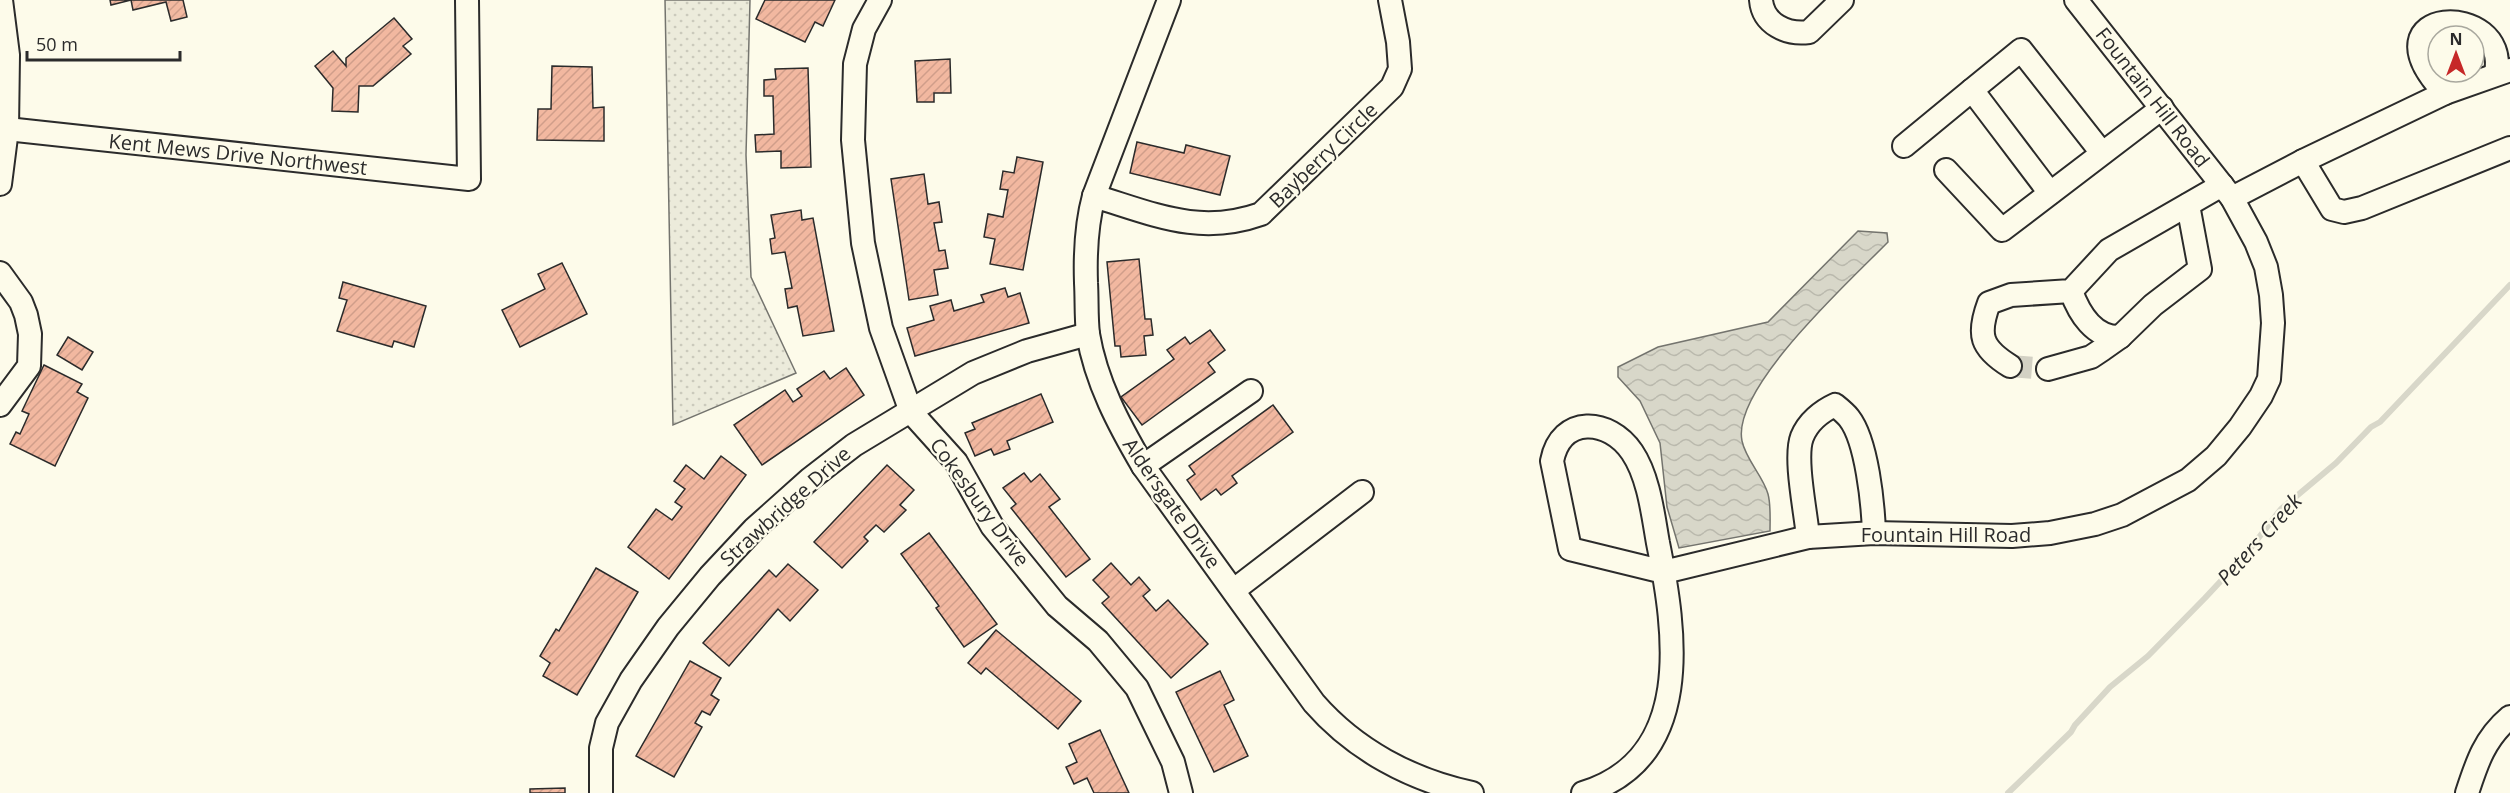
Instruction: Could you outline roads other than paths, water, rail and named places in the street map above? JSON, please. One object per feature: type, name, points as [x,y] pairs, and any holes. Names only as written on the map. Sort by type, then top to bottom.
[{"type":"street","points":[[0,184],[7,129],[8,55],[2,0]]},
{"type":"street","name":"Kent Mews Drive Northwest","points":[[7,129],[469,179],[467,0]]},
{"type":"street","name":"Cokesbury Drive","points":[[880,0],[864,29],[855,64],[853,140],[863,243],[880,328],[911,412],[956,462],[992,526],[1057,606],[1098,641],[1137,688],[1173,762],[1181,793]]},
{"type":"street","name":"Aldersgate Drive","points":[[1169,0],[1094,195],[1088,218],[1085,257],[1088,334],[1101,383],[1114,415],[1143,466],[1314,703],[1332,724],[1377,757],[1402,770],[1472,793]]},
{"type":"street","name":"Bayberry Circle","points":[[1094,195],[1184,223],[1215,225],[1241,221],[1262,214],[1392,87],[1400,69],[1398,42],[1390,0]]},
{"type":"street","points":[[1761,0],[1765,15],[1779,27],[1794,33],[1809,32],[1842,0]]},
{"type":"street","name":"Fountain Hill Road","points":[[1664,572],[1808,537],[1874,533],[2013,536],[2050,533],[2095,524],[2122,515],[2156,499],[2188,480],[2216,456],[2240,427],[2261,396],[2269,379],[2272,361],[2274,323],[2271,295],[2265,267],[2256,242],[2227,192],[2076,0]]},
{"type":"street","points":[[2010,366],[1991,354],[1983,338],[1982,321],[1989,303],[2011,295],[2071,291],[2109,250],[2188,205],[2303,161],[2445,93],[2503,72],[2495,29],[2481,16],[2466,11],[2451,11],[2435,16],[2422,28],[2420,42],[2428,72],[2445,93]]},
{"type":"street","points":[[1904,146],[2021,50],[2102,153]]},
{"type":"street","points":[[1972,90],[2050,194]]},
{"type":"street","points":[[1946,170],[2002,230],[2162,108]]},
{"type":"street","points":[[2303,161],[2332,209],[2344,212],[2362,208],[2510,148]]},
{"type":"street","points":[[2048,369],[2091,357],[2120,337],[2153,305],[2200,269],[2188,205]]},
{"type":"street","points":[[0,273],[21,302],[30,334],[29,366],[0,405]]},
{"type":"street","points":[[2071,291],[2077,307],[2097,332],[2112,338],[2120,337]]},
{"type":"street","name":"Strawbridge Drive","points":[[601,793],[602,748],[608,723],[638,671],[668,627],[703,584],[754,529],[810,479],[854,445],[973,373],[1027,351],[1088,334]]},
{"type":"street","points":[[1143,466],[1251,391]]},
{"type":"street","points":[[1808,537],[1800,460],[1802,437],[1820,412],[1835,405],[1850,419],[1862,448],[1872,495],[1874,533]]},
{"type":"street","points":[[1583,793],[1617,777],[1632,765],[1650,744],[1664,719],[1672,664],[1671,627],[1664,572],[1647,490],[1632,451],[1609,430],[1596,426],[1580,426],[1565,434],[1555,446],[1552,460],[1570,549],[1664,572]]},
{"type":"street","points":[[1234,590],[1362,492]]},
{"type":"street","points":[[2467,793],[2476,764],[2494,730],[2510,717]]},
{"type":"water","points":[[1858,231],[1887,233],[1888,242],[1823,307],[1774,364],[1755,393],[1744,419],[1742,441],[1768,494],[1770,531],[1679,548],[1667,507],[1660,443],[1640,401],[1618,377],[1618,367],[1658,347],[1768,322]]},
{"type":"waterway","name":"Peters Creek","points":[[2008,793],[2071,732],[2110,687],[2148,656],[2205,598],[2246,554],[2281,509],[2336,463],[2371,427],[2380,422],[2510,285]]},
{"type":"tunnel","points":[[2010,366],[2048,369]]}]
